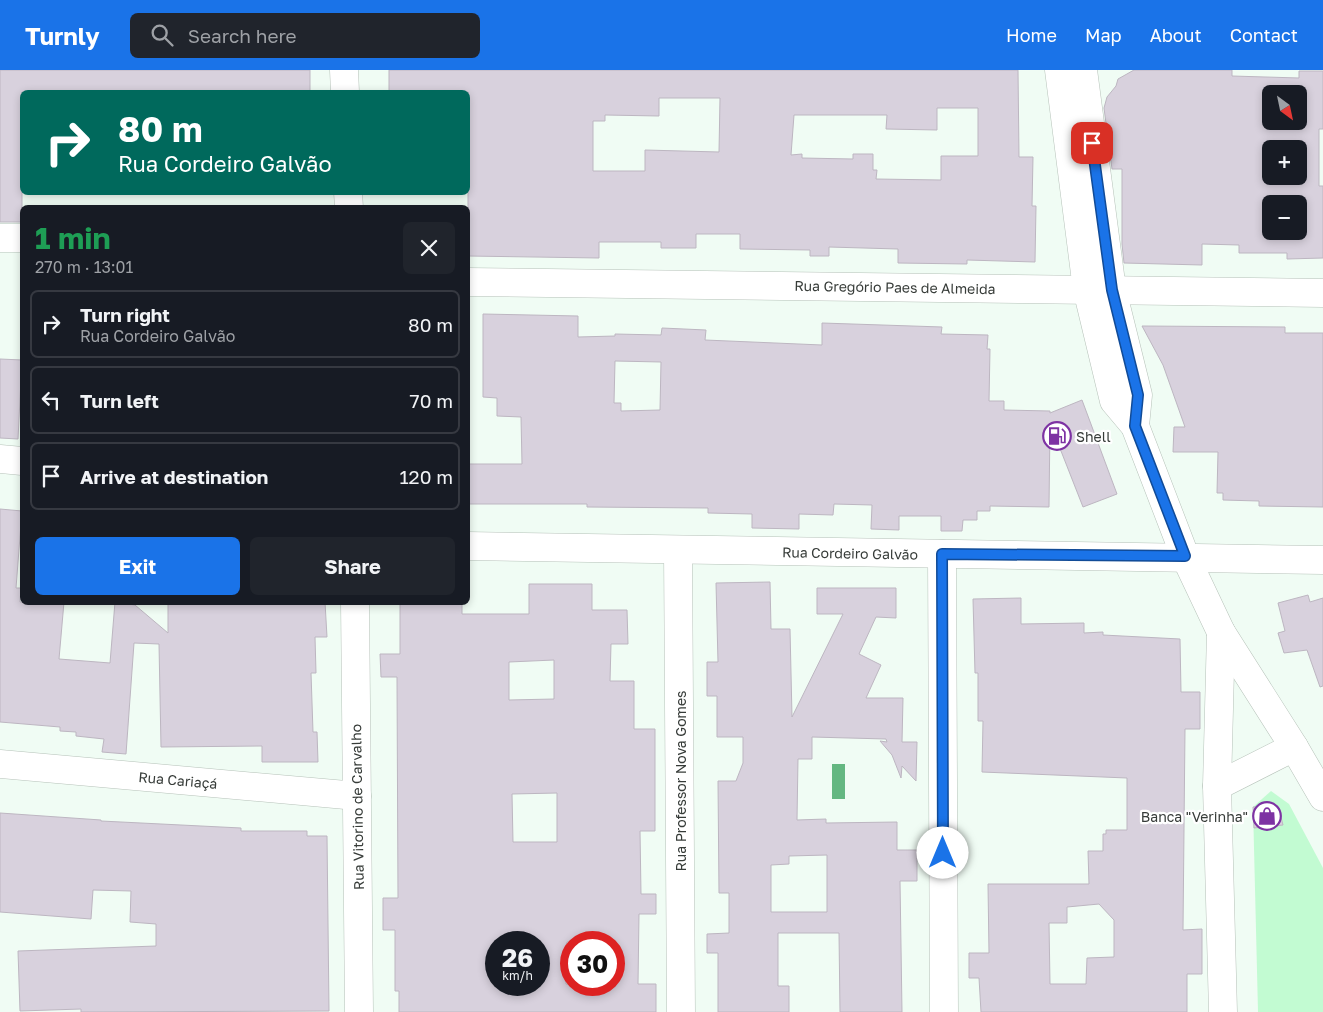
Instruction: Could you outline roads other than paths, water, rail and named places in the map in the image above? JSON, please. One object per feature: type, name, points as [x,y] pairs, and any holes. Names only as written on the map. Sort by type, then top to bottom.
[{"type":"street","points":[[344,70],[345,90]]},
{"type":"street","points":[[1059,70],[1100,289]]},
{"type":"street","points":[[1083,70],[1100,289],[1114,401],[1135,426],[1185,556],[1221,632],[1294,747],[1323,797]]},
{"type":"street","points":[[0,238],[20,238]]},
{"type":"street","name":"Rua Gregório Paes de Almeida","points":[[470,282],[1323,293]]},
{"type":"street","points":[[0,459],[20,461]]},
{"type":"street","name":"Rua Cordeiro Galvão","points":[[470,546],[1185,556],[1323,560]]},
{"type":"street","name":"Rua Professor Nova Gomes","points":[[678,550],[681,1012]]},
{"type":"street","points":[[942,554],[944,1012]]},
{"type":"street","name":"Rua Vitorino de Carvalho","points":[[355,605],[359,1012]]},
{"type":"street","points":[[1221,632],[1217,786],[1223,1012]]},
{"type":"street","points":[[1217,786],[1294,747]]},
{"type":"street","name":"Rua Cariaçá","points":[[0,764],[357,796]]},
{"type":"place","name":"Shell","points":[[1057,436]]},
{"type":"place","name":"Banca \"Verinha\"","points":[[1267,816]]}]
